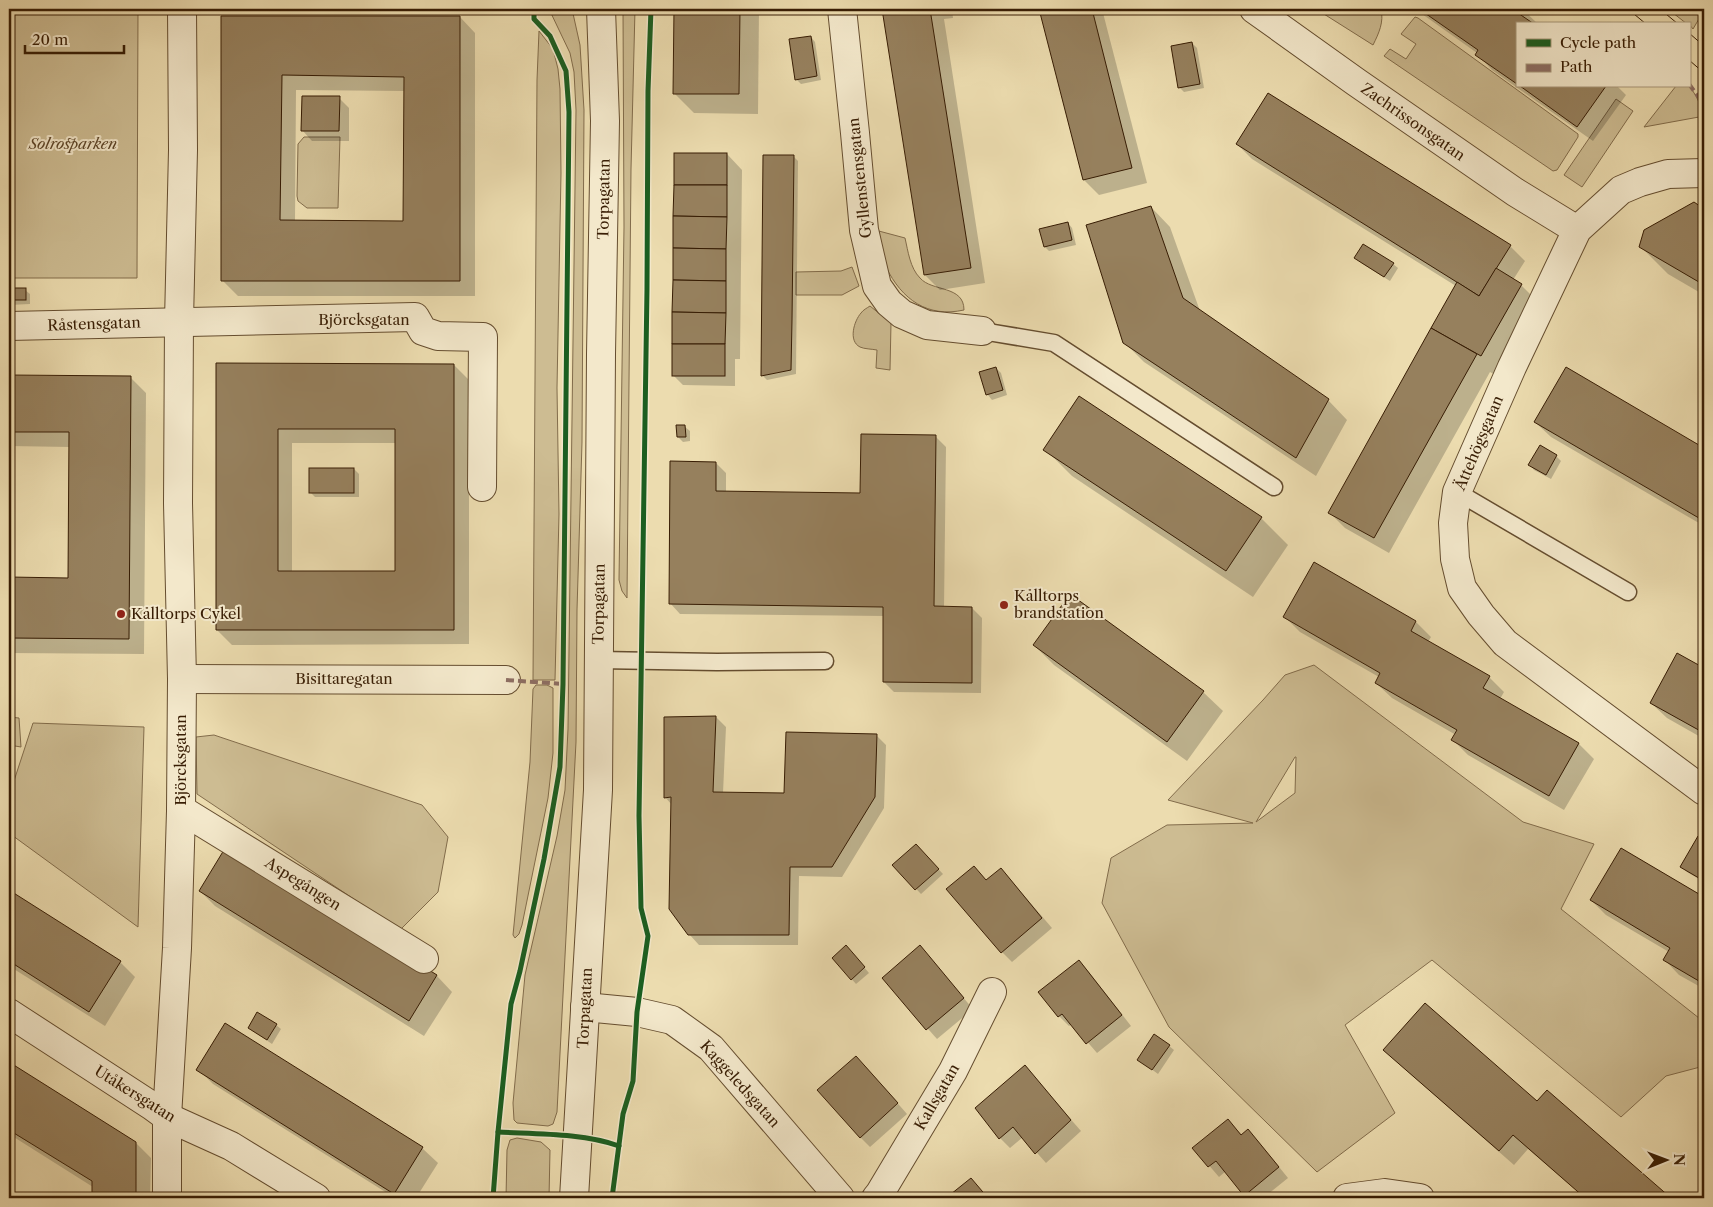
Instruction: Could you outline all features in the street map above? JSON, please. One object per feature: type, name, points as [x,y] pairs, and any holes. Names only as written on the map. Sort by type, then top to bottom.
[{"type":"street","name":"Björcksgatan","points":[[167,1198],[167,1117],[177,948],[181,811],[182,679],[178,503],[179,322],[183,150],[182,9]]},
{"type":"street","name":"Torpagatan","points":[[574,1198],[598,790],[600,354],[605,121],[601,9]]},
{"type":"street","name":"Gyllenstensgatan","points":[[842,9],[864,230],[877,286],[889,303],[902,314],[927,325],[982,331]]},
{"type":"street","name":"Zachrissonsgatan","points":[[1254,9],[1515,192],[1577,230]]},
{"type":"street","name":"Ättehögsgatan","points":[[1704,173],[1668,174],[1621,190],[1577,230],[1512,367],[1457,492],[1453,523],[1454,559],[1462,588],[1505,643],[1704,791]]},
{"type":"street","name":"Björcksgatan","points":[[179,322],[299,321],[415,317],[423,331],[438,336],[483,337],[482,487]]},
{"type":"street","name":"Råstensgatan","points":[[9,326],[179,322]]},
{"type":"street","name":"Bisittaregatan","points":[[182,679],[506,680]]},
{"type":"street","name":"Aspegången","points":[[181,811],[424,958]]},
{"type":"street","name":"Kallsgatan","points":[[876,1198],[953,1070],[992,992]]},
{"type":"street","name":"Kaggeledsgatan","points":[[585,1007],[638,1012],[672,1020],[711,1048],[840,1198]]},
{"type":"street","name":"Utåkersgatan","points":[[9,1013],[167,1117],[232,1146],[316,1198]]},
{"type":"street","points":[[1347,1198],[1385,1193],[1420,1198]]},
{"type":"lane","points":[[982,331],[1054,343],[1274,488]]},
{"type":"lane","points":[[1457,492],[1628,592]]},
{"type":"lane","points":[[598,660],[825,661]]},
{"type":"green space","name":"Solrosparken","points":[[9,9],[138,9],[137,278],[9,278]]},
{"type":"green space","points":[[549,9],[572,9],[580,45],[584,110],[582,442],[577,610],[576,742],[557,1112],[553,1124],[548,1126],[517,1123],[514,1120],[513,1103],[525,975],[557,836],[565,790],[568,729],[576,110],[574,72],[570,53]]},
{"type":"green space","points":[[623,9],[635,9],[631,169],[627,598],[622,591],[619,580],[624,227]]},
{"type":"green space","points":[[1316,9],[1381,9],[1379,32],[1373,45]]},
{"type":"green space","points":[[1668,9],[1703,9],[1693,29],[1690,22],[1684,22]]},
{"type":"green space","points":[[1415,17],[1578,134],[1578,137],[1557,170],[1553,171],[1384,56],[1390,49],[1406,59],[1416,44],[1401,34]]},
{"type":"green space","points":[[539,31],[553,49],[560,89],[561,173],[557,388],[559,514],[555,680],[533,680],[537,80]]},
{"type":"green space","points":[[1690,87],[1693,91],[1701,107],[1704,130],[1699,117],[1644,127],[1674,88]]},
{"type":"green space","points":[[1616,99],[1633,111],[1582,187],[1564,175]]},
{"type":"green space","points":[[304,137],[340,137],[338,208],[307,208],[298,201],[298,144]]},
{"type":"green space","points":[[875,230],[905,238],[910,259],[920,278],[925,282],[959,296],[963,302],[964,310],[951,312],[928,309],[908,297],[892,279],[886,267]]},
{"type":"green space","points":[[852,267],[859,286],[842,295],[796,295],[796,272],[841,271]]},
{"type":"green space","points":[[870,306],[891,323],[890,370],[876,368],[877,350],[860,347],[854,340],[853,331],[856,321],[862,312]]},
{"type":"green space","points":[[1314,665],[1523,822],[1594,844],[1561,909],[1704,1022],[1704,1066],[1666,1076],[1621,1117],[1432,960],[1345,1025],[1395,1113],[1317,1172],[1169,1027],[1102,903],[1111,858],[1167,825],[1253,823],[1168,800],[1285,675]],"holes":[[[1296,757],[1295,793],[1256,822]]]},
{"type":"green space","points":[[536,685],[547,685],[553,688],[553,753],[548,798],[522,925],[519,934],[515,938],[513,935],[530,762],[533,689]]},
{"type":"green space","points":[[9,717],[19,718],[21,747],[9,745]]},
{"type":"green space","points":[[33,723],[144,727],[138,927],[9,833],[9,796]]},
{"type":"green space","points":[[214,735],[422,805],[448,837],[438,892],[400,930],[197,794],[196,737]]},
{"type":"green space","points":[[517,1138],[541,1142],[550,1150],[549,1198],[506,1198],[507,1150],[510,1140]]},
{"type":"building","points":[[674,9],[740,9],[739,94],[673,94]]},
{"type":"building","points":[[882,9],[930,9],[971,268],[924,275]]},
{"type":"building","points":[[1039,9],[1092,9],[1132,168],[1083,180]]},
{"type":"building","points":[[1419,9],[1522,9],[1518,13],[1531,22],[1516,22],[1516,83],[1475,55],[1478,50]]},
{"type":"building","points":[[221,16],[460,16],[460,281],[221,281]],"holes":[[[282,75],[404,77],[403,221],[280,220]]]},
{"type":"building","points":[[811,36],[817,76],[795,80],[789,39]]},
{"type":"building","points":[[1192,42],[1200,84],[1178,88],[1171,46]]},
{"type":"building","points":[[1523,88],[1605,88],[1577,127]]},
{"type":"building","points":[[1268,93],[1511,245],[1479,296],[1236,144]]},
{"type":"building","points":[[302,96],[340,96],[339,131],[301,131]]},
{"type":"building","points":[[674,153],[727,153],[727,185],[674,185]]},
{"type":"building","points":[[763,155],[794,155],[791,370],[761,376]]},
{"type":"building","points":[[674,185],[727,185],[727,217],[673,216]]},
{"type":"building","points":[[1694,202],[1704,209],[1704,285],[1639,247],[1644,230]]},
{"type":"building","points":[[1151,206],[1183,298],[1329,399],[1296,458],[1123,343],[1086,225]]},
{"type":"building","points":[[673,216],[727,217],[726,249],[673,248]]},
{"type":"building","points":[[1068,222],[1072,240],[1044,247],[1039,229]]},
{"type":"building","points":[[1363,244],[1394,263],[1384,277],[1354,258]]},
{"type":"building","points":[[673,248],[726,249],[726,281],[673,280]]},
{"type":"building","points":[[1496,268],[1522,284],[1481,356],[1431,328],[1457,282],[1479,296]]},
{"type":"building","points":[[673,280],[726,281],[726,313],[672,312]]},
{"type":"building","points":[[9,288],[26,288],[26,300],[9,300]]},
{"type":"building","points":[[672,312],[726,313],[725,344],[672,344]]},
{"type":"building","points":[[1431,328],[1477,354],[1374,538],[1328,513]]},
{"type":"building","points":[[672,344],[725,344],[725,376],[672,376]]},
{"type":"building","points":[[216,363],[454,364],[454,630],[216,630]],"holes":[[[278,429],[395,429],[395,571],[278,571]]]},
{"type":"building","points":[[996,367],[1003,390],[986,395],[979,372]]},
{"type":"building","points":[[1566,367],[1704,448],[1704,521],[1534,422]]},
{"type":"building","points":[[9,375],[131,376],[129,639],[9,638],[9,577],[68,578],[69,432],[9,432]]},
{"type":"building","points":[[1079,396],[1262,517],[1226,571],[1043,450]]},
{"type":"building","points":[[676,425],[685,425],[686,437],[677,437]]},
{"type":"building","points":[[861,434],[936,435],[934,606],[972,607],[972,683],[883,682],[883,607],[669,604],[670,461],[716,462],[716,491],[860,493]]},
{"type":"building","points":[[1540,445],[1557,455],[1546,475],[1528,465]]},
{"type":"building","points":[[309,468],[354,468],[354,493],[309,493]]},
{"type":"building","points":[[1314,562],[1416,621],[1411,631],[1490,676],[1483,688],[1579,743],[1549,796],[1451,740],[1457,730],[1375,683],[1380,673],[1283,617]]},
{"type":"building","points":[[1070,594],[1204,691],[1167,742],[1033,645]]},
{"type":"building","points":[[1677,653],[1704,668],[1704,733],[1650,703]]},
{"type":"building","points":[[716,716],[713,792],[784,793],[786,732],[877,734],[875,797],[832,867],[790,867],[789,935],[688,935],[669,909],[671,797],[664,798],[664,717]]},
{"type":"building","points":[[1698,836],[1704,839],[1704,881],[1680,867]]},
{"type":"building","points":[[916,844],[939,869],[915,890],[892,865]]},
{"type":"building","points":[[227,845],[437,975],[409,1021],[199,891]]},
{"type":"building","points":[[1621,848],[1704,897],[1704,903],[1700,911],[1704,913],[1704,984],[1663,960],[1670,948],[1590,900]]},
{"type":"building","points":[[974,866],[986,880],[1001,868],[1042,918],[1001,953],[946,889]]},
{"type":"building","points":[[9,890],[121,961],[89,1012],[9,961]]},
{"type":"building","points":[[846,945],[865,967],[851,980],[832,958]]},
{"type":"building","points":[[920,945],[964,998],[926,1030],[882,978]]},
{"type":"building","points":[[1079,960],[1122,1015],[1086,1044],[1062,1014],[1058,1017],[1038,992]]},
{"type":"building","points":[[1425,1003],[1537,1101],[1547,1090],[1671,1198],[1585,1198],[1513,1135],[1499,1151],[1383,1050]]},
{"type":"building","points":[[257,1012],[277,1024],[267,1040],[248,1028]]},
{"type":"building","points":[[225,1023],[423,1147],[394,1194],[196,1070]]},
{"type":"building","points":[[1154,1034],[1170,1045],[1152,1070],[1137,1060]]},
{"type":"building","points":[[856,1056],[898,1103],[860,1138],[817,1090]]},
{"type":"building","points":[[9,1062],[136,1142],[136,1198],[92,1198],[92,1181],[9,1130]]},
{"type":"building","points":[[1025,1065],[1071,1120],[1035,1154],[1013,1127],[999,1139],[975,1108]]},
{"type":"building","points":[[1228,1119],[1241,1135],[1248,1129],[1279,1167],[1244,1196],[1216,1161],[1208,1167],[1192,1148]]},
{"type":"building","points":[[971,1178],[988,1198],[946,1198]]},
{"type":"tram line","points":[[1628,9],[1644,22]]},
{"type":"tram line","points":[[1660,9],[1676,22]]},
{"type":"tram line","points":[[1690,34],[1704,46]]},
{"type":"tram line","points":[[1690,61],[1704,73]]},
{"type":"marked path","points":[[1690,85],[1700,99],[1704,112]]},
{"type":"marked path","points":[[506,680],[563,684]]},
{"type":"cycle path","points":[[493,1198],[511,1004],[544,859],[560,767],[563,684],[569,112],[566,71],[550,36],[534,19],[534,9]]},
{"type":"cycle path","points":[[612,1198],[623,1114],[633,1081],[637,1012],[648,936],[641,908],[639,816],[648,91],[651,9]]},
{"type":"cycle path","points":[[498,1132],[575,1136],[619,1146]]},
{"type":"place","name":"Kålltorps brandstation","points":[[1004,605]]},
{"type":"place","name":"Kålltorps Cykel","points":[[121,614]]}]
